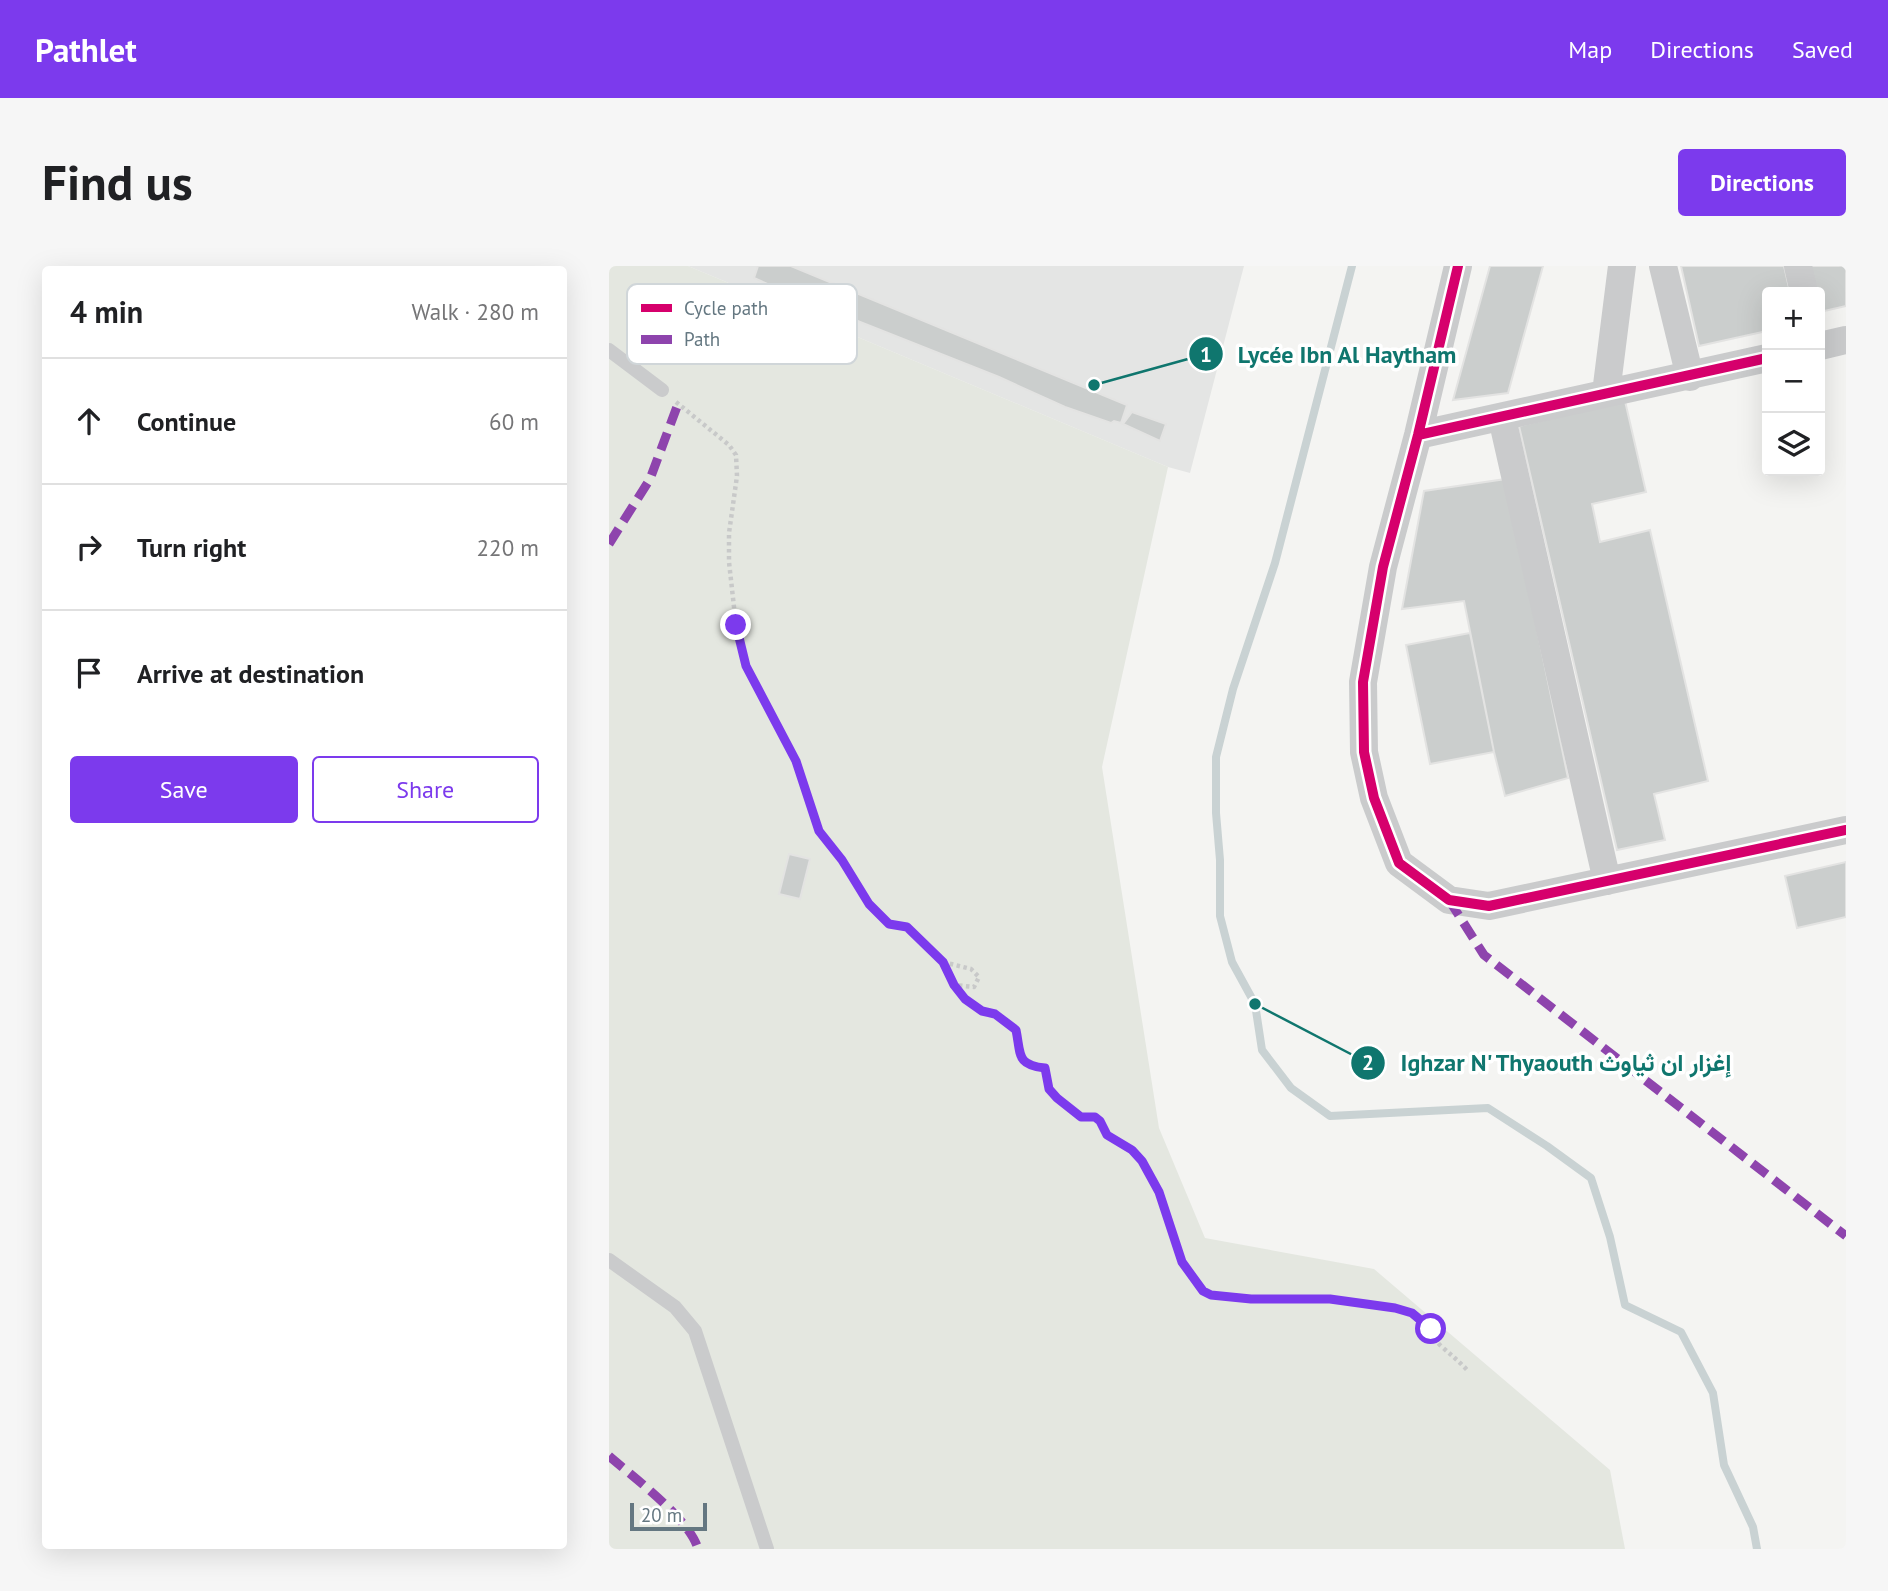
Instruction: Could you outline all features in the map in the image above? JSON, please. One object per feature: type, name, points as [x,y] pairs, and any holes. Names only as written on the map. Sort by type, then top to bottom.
[{"type":"street","points":[[1458,266],[1383,567],[1363,682],[1364,752],[1374,798],[1399,863],[1449,900],[1489,906],[1846,831]]},
{"type":"street","points":[[1606,393],[1622,266]]},
{"type":"street","points":[[1663,266],[1690,377]]},
{"type":"street","points":[[1798,266],[1803,287]]},
{"type":"street","points":[[1825,345],[1846,340]]},
{"type":"street","points":[[1418,435],[1762,359]]},
{"type":"street","points":[[1502,418],[1607,881]]},
{"type":"lane","points":[[609,350],[627,364]]},
{"type":"lane","points":[[628,364],[662,390]]},
{"type":"lane","points":[[609,1260],[675,1307],[695,1331],[767,1549]]},
{"type":"path","points":[[662,390],[729,445],[736,455],[737,477],[729,533],[729,562],[736,625],[746,666],[796,761],[819,831],[842,860],[869,904],[889,924],[907,927],[943,962],[954,985],[965,999],[982,1011],[995,1014],[1016,1030],[1020,1058],[1029,1066],[1045,1068],[1049,1089],[1057,1098],[1081,1117],[1095,1117],[1107,1135],[1132,1150],[1142,1161],[1159,1192],[1182,1262],[1203,1291],[1211,1295],[1251,1299],[1330,1299],[1412,1313],[1431,1329],[1439,1345],[1455,1356],[1468,1371]]},
{"type":"path","points":[[943,962],[971,969],[979,977],[974,987],[954,985]]},
{"type":"shaded area","points":[[609,266],[688,266],[731,284],[627,284],[627,364],[857,364],[857,337],[1168,467],[1102,767],[1159,1128],[1205,1238],[1374,1269],[1610,1470],[1625,1549],[609,1549]]},
{"type":"shaded area","points":[[688,266],[1244,266],[1190,473],[1168,467],[857,337],[857,284],[731,284]]},
{"type":"building","points":[[758,266],[791,266],[835,284],[768,284],[754,278]]},
{"type":"building","points":[[1490,266],[1543,266],[1508,393],[1453,400]]},
{"type":"building","points":[[1681,266],[1784,266],[1789,287],[1762,287],[1762,332],[1699,346]]},
{"type":"building","points":[[1809,266],[1846,266],[1846,306],[1825,311],[1825,287],[1813,287]]},
{"type":"building","points":[[857,293],[1127,405],[1121,423],[1111,423],[1065,407],[999,377],[857,321]]},
{"type":"building","points":[[1625,401],[1646,492],[1592,504],[1600,542],[1650,530],[1708,781],[1654,794],[1665,840],[1617,850],[1519,426]]},
{"type":"building","points":[[1132,412],[1166,424],[1160,441],[1123,424]]},
{"type":"building","points":[[1506,479],[1568,778],[1505,796],[1464,601],[1402,609],[1424,491]]},
{"type":"building","points":[[1470,633],[1494,752],[1430,764],[1406,645]]},
{"type":"building","points":[[789,854],[810,859],[800,899],[779,894]]},
{"type":"building","points":[[1846,862],[1846,917],[1797,928],[1785,876]]},
{"type":"waterway","points":[[1352,266],[1275,563],[1233,689],[1216,757],[1220,916],[1232,962],[1255,1004],[1262,1050],[1291,1088],[1330,1116],[1488,1108],[1591,1178],[1610,1237],[1625,1305],[1681,1332],[1713,1393],[1724,1465],[1753,1527],[1757,1549]]},
{"type":"marked path","points":[[609,544],[650,479],[678,404]]},
{"type":"marked path","points":[[1449,900],[1484,955],[1846,1236]]},
{"type":"marked path","points":[[609,1456],[673,1512],[693,1537],[698,1549]]},
{"type":"cycle path","points":[[1458,266],[1383,567],[1363,682],[1364,752],[1374,798],[1399,863],[1449,900],[1489,906],[1846,830]]},
{"type":"cycle path","points":[[1418,435],[1762,359]]},
{"type":"place","name":"Lycée Ibn Al Haytham","points":[[1094,385]]},
{"type":"place","name":"Ighzar N' Thyaouth إغزار ان ثياوث","points":[[1255,1004]]},
{"type":"route","points":[[736,625],[746,666],[796,761],[819,831],[842,860],[869,904],[889,924],[907,927],[943,962],[954,985],[965,999],[982,1011],[995,1014],[1016,1030],[1020,1058],[1029,1066],[1045,1068],[1049,1089],[1057,1098],[1081,1117],[1095,1117],[1107,1135],[1132,1150],[1142,1161],[1159,1192],[1182,1262],[1203,1291],[1211,1295],[1251,1299],[1330,1299],[1395,1308],[1412,1313],[1431,1329]]}]
